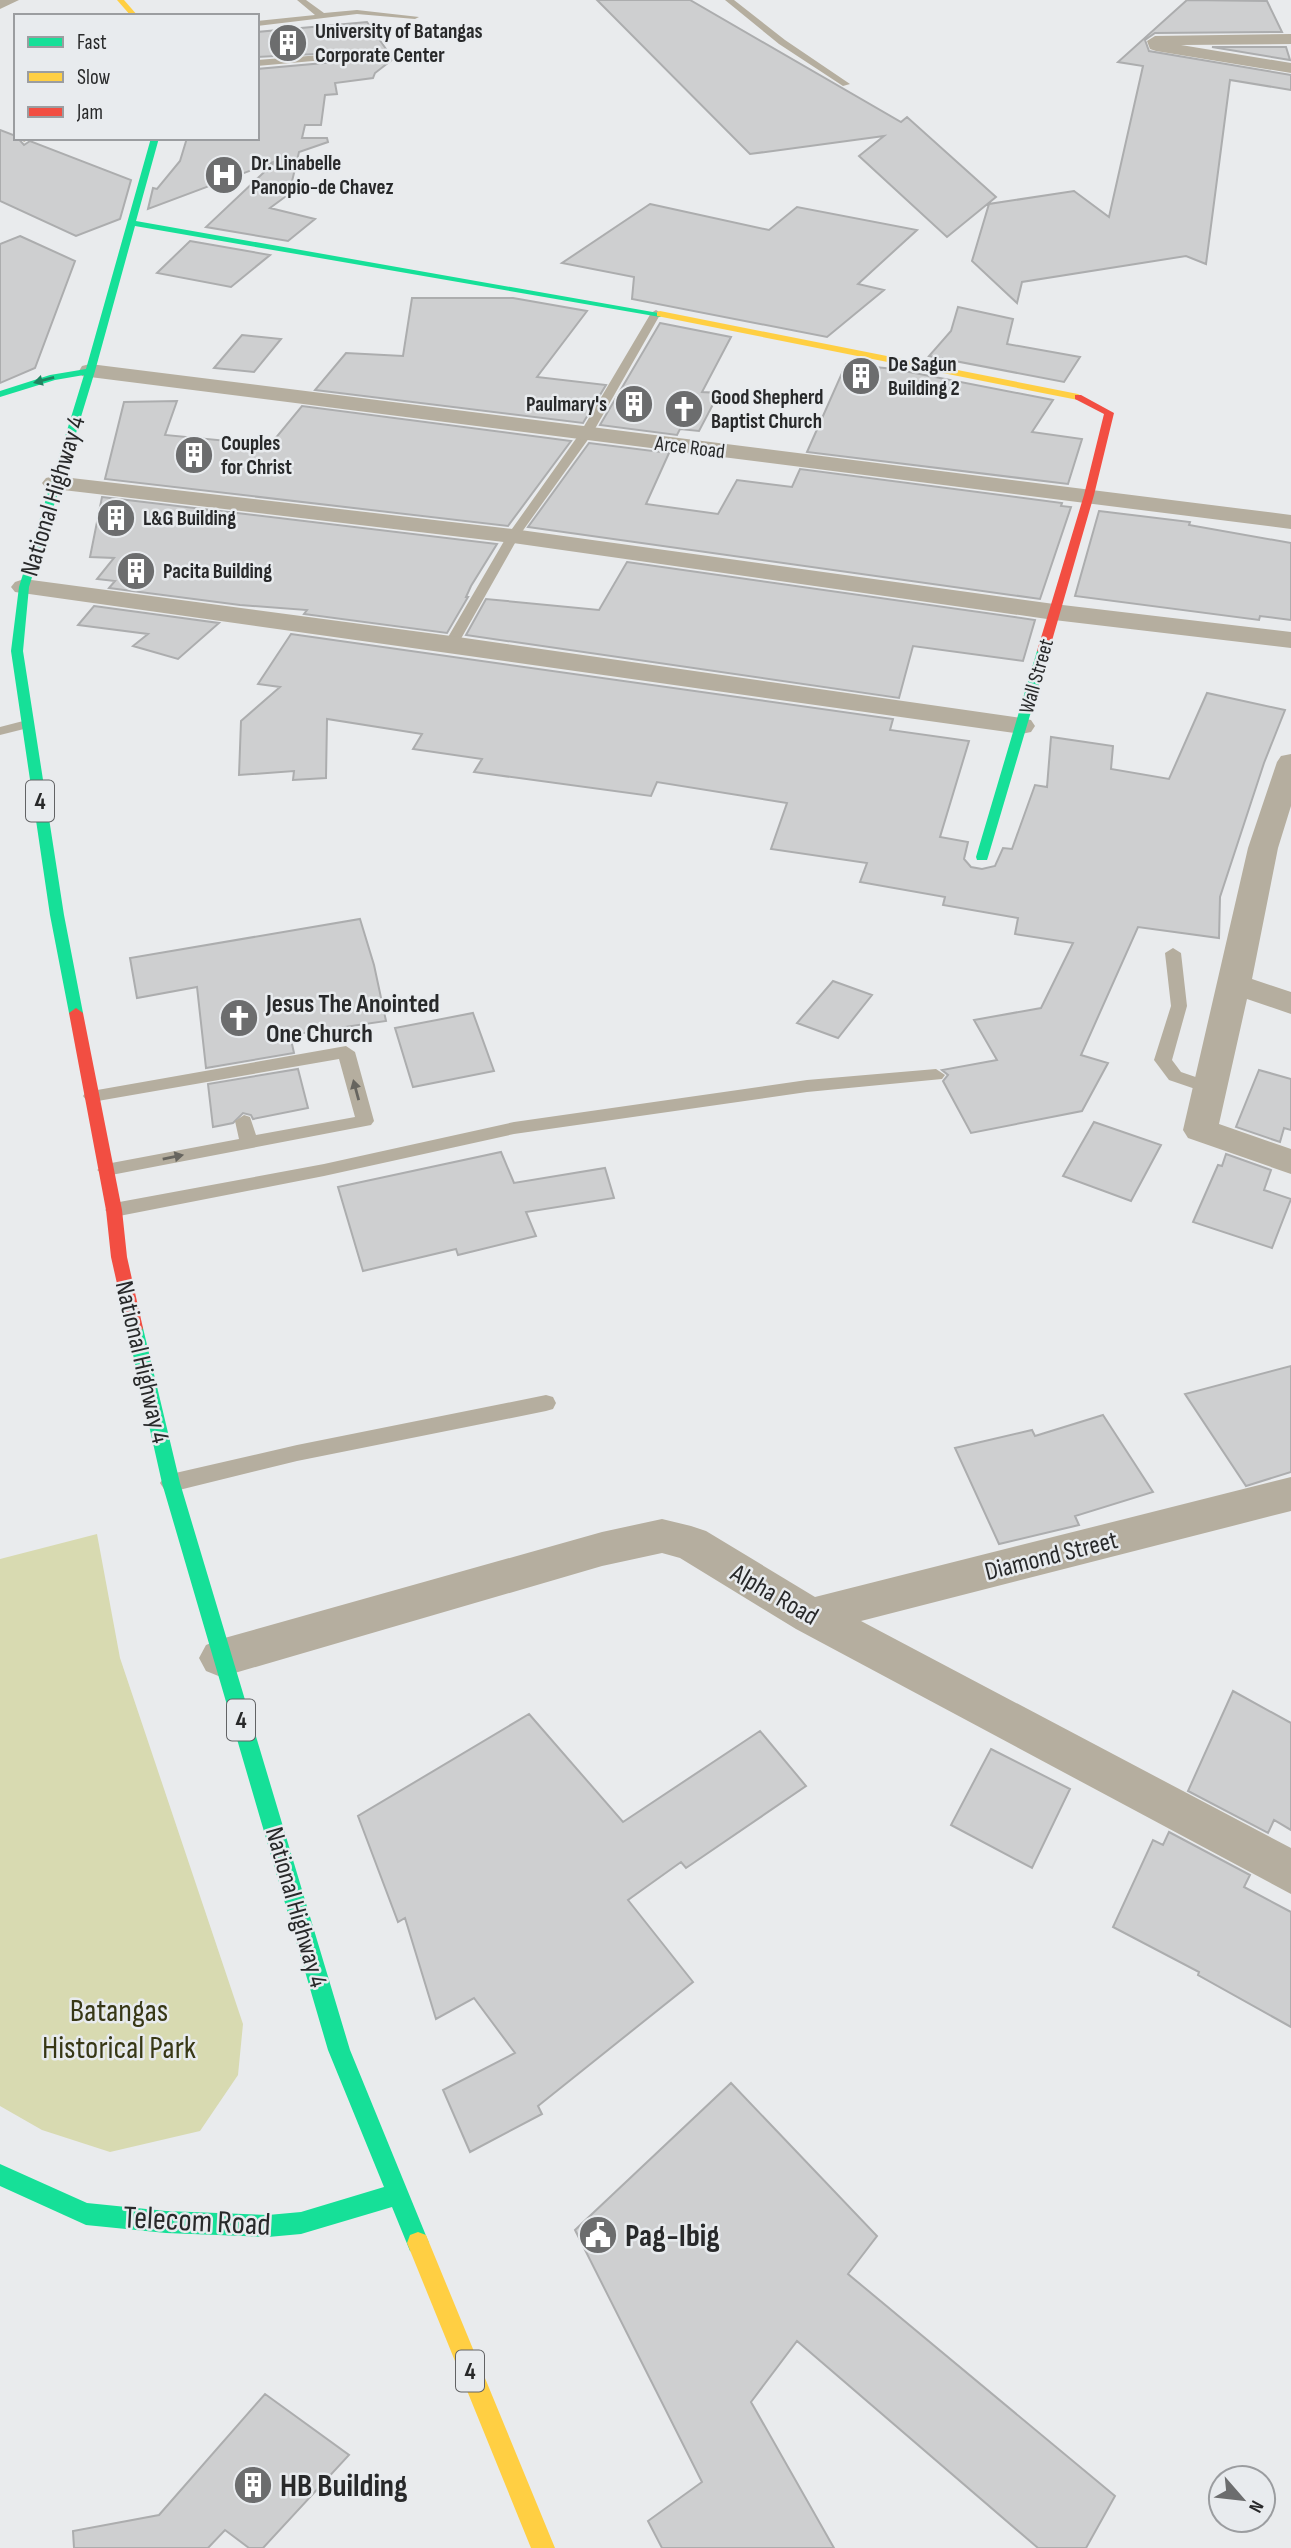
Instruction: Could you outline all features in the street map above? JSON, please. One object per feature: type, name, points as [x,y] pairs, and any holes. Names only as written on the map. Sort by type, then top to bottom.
[{"type":"main road","points":[[120,0],[133,14]]},
{"type":"main road","name":"National Highway 4","points":[[154,140],[90,371],[24,587],[17,651],[57,915],[114,1210],[120,1257],[171,1483],[221,1658],[339,2050],[543,2548]]},
{"type":"main road","points":[[131,223],[656,313]]},
{"type":"main road","name":"Wall Street","points":[[656,313],[1063,393],[1092,402],[1109,413],[1089,495],[982,856]]},
{"type":"main road","points":[[0,394],[53,377],[90,371]]},
{"type":"main road","name":"Telecom Road","points":[[0,2175],[86,2214],[191,2223],[268,2226],[301,2223],[397,2193]]},
{"type":"street","points":[[0,4],[11,0]]},
{"type":"street","points":[[1291,39],[1155,41],[1156,46],[1166,48],[1291,68]]},
{"type":"street","name":"Arce Road","points":[[90,371],[1291,522]]},
{"type":"street","points":[[54,483],[513,536],[1054,612],[1291,640]]},
{"type":"street","points":[[24,587],[451,644],[1021,726]]},
{"type":"street","points":[[1291,762],[1277,852],[1235,984],[1200,1130],[1291,1162]]},
{"type":"street","points":[[1235,984],[1291,1003]]},
{"type":"street","name":"Diamond Street","points":[[811,1616],[1291,1494]]},
{"type":"street","name":"Alpha Road","points":[[221,1658],[602,1549],[662,1536],[691,1543],[811,1616],[1291,1872]]},
{"type":"lane","points":[[301,0],[321,15]]},
{"type":"lane","points":[[729,0],[782,42],[846,84]]},
{"type":"lane","points":[[259,24],[357,12],[415,17]]},
{"type":"lane","points":[[259,63],[369,53]]},
{"type":"lane","points":[[451,644],[513,536],[586,434],[656,313]]},
{"type":"lane","points":[[0,732],[27,724]]},
{"type":"lane","points":[[1173,953],[1179,1006],[1163,1060],[1164,1067],[1174,1076],[1210,1088]]},
{"type":"lane","points":[[92,1096],[346,1052],[365,1121],[106,1170]]},
{"type":"lane","points":[[233,1072],[237,1091]]},
{"type":"lane","points":[[114,1210],[324,1170],[514,1128],[807,1086],[936,1075]]},
{"type":"lane","points":[[244,1121],[249,1143]]},
{"type":"lane","points":[[171,1483],[297,1452],[546,1403]]},
{"type":"green space","name":"Batangas Historical Park","points":[[97,1534],[120,1658],[243,2024],[238,2075],[200,2131],[110,2152],[42,2130],[0,2106],[0,1559]]},
{"type":"building","points":[[597,0],[690,0],[901,122],[907,117],[996,197],[947,237],[859,156],[884,136],[750,154]]},
{"type":"building","points":[[1187,0],[1267,1],[1282,32],[1155,33],[1145,40],[1149,51],[1291,75],[1291,90],[1230,80],[1206,264],[1186,256],[1022,282],[1017,303],[972,261],[989,204],[1074,191],[1109,217],[1143,66],[1118,62]]},
{"type":"building","points":[[367,22],[393,59],[375,73],[373,78],[335,83],[337,94],[325,95],[321,125],[305,125],[302,138],[327,138],[328,142],[299,152],[289,194],[270,208],[315,219],[288,241],[206,227],[276,161],[148,209],[153,188],[157,189],[180,161],[186,140],[259,140],[259,69],[369,59],[375,51],[259,57],[259,32]]},
{"type":"building","points":[[1212,47],[1286,47],[1290,60]]},
{"type":"building","points":[[0,130],[14,135],[14,140],[20,140],[24,145],[30,141],[131,180],[120,219],[76,236],[0,201]]},
{"type":"building","points":[[650,204],[769,230],[797,207],[917,230],[858,284],[884,290],[827,337],[632,299],[634,277],[562,263]]},
{"type":"building","points":[[20,236],[75,261],[35,368],[0,383],[0,244]]},
{"type":"building","points":[[190,241],[270,255],[231,287],[157,273]]},
{"type":"building","points":[[412,298],[513,298],[587,311],[537,377],[606,385],[583,423],[315,390],[346,353],[403,356]]},
{"type":"building","points":[[958,307],[1013,319],[1007,344],[1080,357],[1064,382],[929,356],[951,331]]},
{"type":"building","points":[[660,323],[731,337],[702,392],[719,393],[699,431],[680,429],[677,435],[600,425]]},
{"type":"building","points":[[242,335],[281,339],[254,372],[214,368]]},
{"type":"building","points":[[846,364],[894,369],[1053,400],[1032,432],[1082,439],[1068,484],[807,452]]},
{"type":"building","points":[[177,401],[165,435],[270,445],[302,406],[571,441],[508,526],[105,479],[124,402]]},
{"type":"building","points":[[589,443],[669,453],[646,504],[718,514],[737,480],[792,487],[800,469],[1062,503],[1061,506],[1071,507],[1040,599],[528,527]]},
{"type":"building","points":[[102,497],[497,544],[447,633],[304,614],[307,610],[240,605],[109,588],[115,581],[97,579],[114,558],[90,557]]},
{"type":"building","points":[[1099,511],[1190,522],[1189,525],[1291,543],[1291,620],[1260,616],[1259,620],[1075,596]]},
{"type":"building","points":[[627,562],[1035,620],[1023,661],[913,646],[899,698],[466,635],[486,599],[599,610]]},
{"type":"building","points":[[94,606],[219,623],[178,659],[133,646],[148,634],[78,625]]},
{"type":"building","points":[[291,634],[893,719],[890,730],[969,741],[940,837],[968,842],[964,859],[971,867],[982,869],[995,866],[1003,848],[1012,849],[1035,785],[1047,787],[1051,737],[1113,746],[1111,769],[1169,779],[1207,693],[1285,710],[1264,763],[1220,897],[1219,938],[1138,927],[1081,1055],[1108,1063],[1082,1111],[971,1133],[943,1081],[948,1075],[942,1070],[997,1060],[974,1020],[1041,1008],[1073,943],[1015,934],[1018,918],[943,905],[945,897],[860,882],[867,863],[771,849],[787,803],[657,782],[651,796],[474,772],[482,759],[413,749],[422,734],[327,719],[326,778],[293,780],[294,771],[239,775],[241,721],[280,687],[258,684]]},
{"type":"building","points":[[360,919],[374,965],[386,1021],[290,1035],[294,1053],[206,1068],[197,987],[137,998],[130,958]]},
{"type":"building","points":[[833,981],[872,995],[838,1038],[797,1023]]},
{"type":"building","points":[[473,1013],[494,1071],[413,1087],[395,1028]]},
{"type":"building","points":[[298,1069],[308,1108],[253,1119],[251,1115],[243,1113],[233,1123],[213,1127],[208,1084]]},
{"type":"building","points":[[1259,1070],[1291,1079],[1291,1130],[1284,1128],[1280,1142],[1236,1127]]},
{"type":"building","points":[[1094,1122],[1161,1145],[1131,1201],[1063,1176]]},
{"type":"building","points":[[501,1152],[514,1183],[605,1168],[614,1198],[526,1212],[536,1236],[458,1255],[456,1249],[363,1271],[338,1187]]},
{"type":"building","points":[[1226,1154],[1271,1170],[1264,1190],[1291,1199],[1272,1248],[1193,1222],[1218,1165],[1222,1166]]},
{"type":"building","points":[[1291,1366],[1291,1472],[1246,1486],[1185,1394]]},
{"type":"building","points":[[1103,1415],[1153,1492],[1075,1516],[1079,1525],[999,1544],[955,1448],[1032,1430],[1035,1436]]},
{"type":"building","points":[[1233,1691],[1291,1723],[1291,1830],[1274,1820],[1268,1833],[1188,1791]]},
{"type":"building","points":[[529,1714],[623,1822],[760,1731],[806,1786],[686,1868],[681,1862],[628,1900],[693,1982],[538,2106],[542,2114],[470,2152],[443,2090],[515,2053],[474,1998],[436,2019],[405,1918],[398,1922],[358,1816]]},
{"type":"building","points":[[991,1749],[1070,1789],[1032,1868],[951,1825]]},
{"type":"building","points":[[1169,1832],[1250,1875],[1244,1887],[1291,1912],[1291,2027],[1198,1975],[1199,1972],[1113,1927],[1153,1840],[1163,1845]]},
{"type":"building","points":[[731,2083],[877,2236],[848,2274],[1115,2496],[1086,2548],[1038,2548],[797,2341],[751,2402],[834,2548],[662,2548],[648,2521],[702,2482],[575,2230]]},
{"type":"building","name":"HB Building","points":[[265,2394],[349,2455],[263,2548],[249,2548],[225,2530],[208,2548],[74,2548],[73,2531],[159,2515]]},
{"type":"traffic: fast","points":[[76,1013],[57,915],[17,651],[24,587],[90,371],[154,140]]},
{"type":"traffic: fast","points":[[131,223],[660,314]]},
{"type":"traffic: fast","points":[[0,394],[53,377],[90,371]]},
{"type":"traffic: fast","points":[[982,857],[1043,651]]},
{"type":"traffic: fast","points":[[135,1328],[171,1483],[339,2050],[418,2243]]},
{"type":"traffic: fast","points":[[0,2175],[86,2214],[166,2222],[268,2226],[301,2223],[397,2194]]},
{"type":"traffic: slow","points":[[120,0],[133,14]]},
{"type":"traffic: slow","points":[[660,314],[1078,397]]},
{"type":"traffic: slow","points":[[418,2243],[543,2548]]},
{"type":"traffic: jam","points":[[1043,651],[1089,495],[1109,413],[1078,397]]},
{"type":"traffic: jam","points":[[76,1013],[114,1210],[119,1257],[135,1328]]},
{"type":"place","name":"University of Batangas Corporate Center","points":[[288,43]]},
{"type":"place","name":"Dr. Linabelle Panopio-de Chavez","points":[[224,175]]},
{"type":"place","name":"De Sagun Building 2","points":[[861,376]]},
{"type":"place","name":"Paulmary's","points":[[634,404]]},
{"type":"place","name":"Good Shepherd Baptist Church","points":[[684,409]]},
{"type":"place","name":"Couples for Christ","points":[[194,455]]},
{"type":"place","name":"L&G Building","points":[[116,518]]},
{"type":"place","name":"Pacita Building","points":[[136,571]]},
{"type":"place","name":"Jesus The Anointed One Church","points":[[239,1018]]},
{"type":"place","name":"Pag-Ibig","points":[[598,2235]]},
{"type":"place","name":"HB Building","points":[[253,2485]]}]
